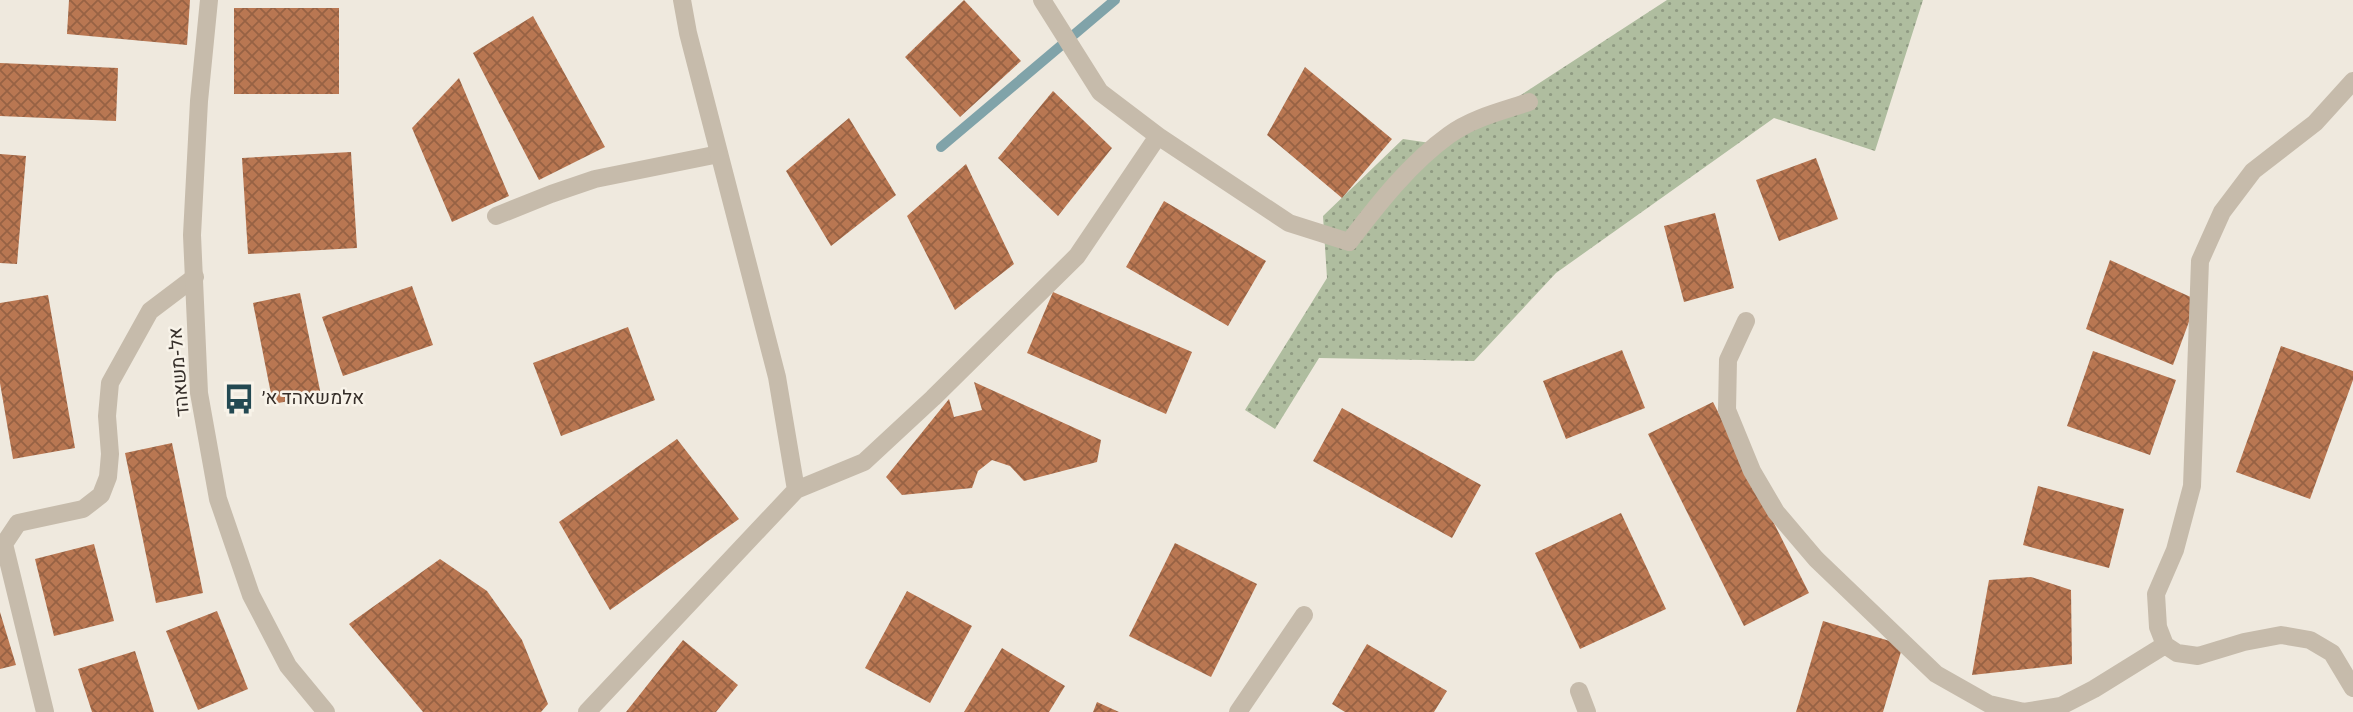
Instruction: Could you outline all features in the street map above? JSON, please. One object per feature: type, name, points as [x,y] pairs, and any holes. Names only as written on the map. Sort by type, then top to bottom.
[{"type":"street","name":"אל-משאהד","points":[[209,0],[199,101],[192,235],[200,393],[218,499],[251,595],[288,666],[326,712]]},
{"type":"street","points":[[682,0],[777,377],[796,490]]},
{"type":"street","points":[[1042,0],[1100,92],[1158,136],[1289,223],[1349,242],[1380,201],[1448,135],[1470,123],[1529,102]]},
{"type":"street","points":[[2353,81],[2315,123],[2253,171],[2222,212],[2200,261],[2192,486],[2175,550],[2157,594],[2158,627],[2165,645],[2177,653],[2198,656],[2244,642],[2281,635],[2310,640],[2332,653],[2353,688]]},
{"type":"street","points":[[587,712],[796,490],[864,462],[1077,256],[1158,136]]},
{"type":"street","points":[[496,216],[595,179],[719,154]]},
{"type":"street","points":[[46,712],[4,544],[18,523],[83,509],[102,495],[108,477],[110,454],[107,416],[110,383],[150,311],[195,277]]},
{"type":"street","points":[[1746,321],[1728,360],[1727,410],[1752,471],[1776,512],[1816,559],[1936,674],[1989,704],[2024,712],[2061,706],[2165,645]]},
{"type":"street","points":[[1238,712],[1304,615]]},
{"type":"street","points":[[1579,691],[1587,712]]},
{"type":"green space","points":[[1667,0],[1923,0],[1875,151],[1774,118],[1556,273],[1474,361],[1319,358],[1275,429],[1245,410],[1327,278],[1323,216],[1403,139],[1444,145]]},
{"type":"building","points":[[69,0],[190,0],[187,45],[67,34]]},
{"type":"building","points":[[964,0],[1021,61],[960,117],[905,57]]},
{"type":"building","points":[[234,8],[339,8],[339,94],[234,94]]},
{"type":"building","points":[[533,16],[605,147],[539,180],[473,53]]},
{"type":"building","points":[[0,63],[118,68],[116,121],[0,116]]},
{"type":"building","points":[[1305,67],[1392,139],[1342,198],[1267,135]]},
{"type":"building","points":[[459,78],[509,196],[452,222],[412,128]]},
{"type":"building","points":[[1053,91],[1112,148],[1058,216],[998,158]]},
{"type":"building","points":[[849,118],[896,195],[831,246],[786,171]]},
{"type":"building","points":[[351,152],[357,248],[248,254],[242,158]]},
{"type":"building","points":[[0,154],[26,156],[17,264],[0,263]]},
{"type":"building","points":[[1816,158],[1838,219],[1779,241],[1756,180]]},
{"type":"building","points":[[966,164],[1014,264],[955,310],[907,216]]},
{"type":"building","points":[[1164,201],[1266,261],[1228,326],[1126,267]]},
{"type":"building","points":[[1715,213],[1734,288],[1684,302],[1664,226]]},
{"type":"building","points":[[2110,260],[2197,300],[2173,365],[2086,329]]},
{"type":"building","points":[[412,286],[433,345],[343,376],[322,317]]},
{"type":"building","points":[[1053,292],[1192,352],[1166,414],[1027,353]]},
{"type":"building","points":[[300,293],[321,395],[273,404],[253,303]]},
{"type":"building","points":[[48,295],[75,448],[13,459],[0,383],[0,303]]},
{"type":"building","points":[[628,327],[655,400],[561,436],[533,363]]},
{"type":"building","points":[[2281,346],[2353,371],[2353,380],[2310,499],[2236,472]]},
{"type":"building","points":[[1622,350],[1645,408],[1566,439],[1543,381]]},
{"type":"building","points":[[2093,351],[2176,380],[2150,455],[2067,426]]},
{"type":"building","points":[[974,382],[1101,440],[1097,462],[1024,481],[1010,466],[992,460],[978,471],[972,488],[902,495],[886,477],[949,399],[954,417],[982,410]]},
{"type":"building","points":[[1713,402],[1809,593],[1744,626],[1648,434]]},
{"type":"building","points":[[1342,408],[1481,485],[1452,538],[1313,461]]},
{"type":"building","points":[[677,439],[739,519],[610,610],[559,522]]},
{"type":"building","points":[[172,443],[203,593],[156,603],[125,453]]},
{"type":"building","points":[[2038,486],[2124,509],[2109,568],[2023,545]]},
{"type":"building","points":[[1621,513],[1666,609],[1580,649],[1535,553]]},
{"type":"building","points":[[1175,543],[1257,584],[1211,677],[1129,636]]},
{"type":"building","points":[[94,544],[114,621],[54,636],[35,559]]},
{"type":"building","points":[[440,559],[487,591],[522,640],[548,704],[541,712],[423,712],[349,624]]},
{"type":"building","points":[[2031,577],[2071,590],[2072,664],[1972,675],[1989,580]]},
{"type":"building","points":[[907,591],[972,626],[930,703],[865,668]]},
{"type":"building","points":[[217,611],[248,689],[198,710],[166,631]]},
{"type":"building","points":[[0,612],[16,665],[0,669]]},
{"type":"building","points":[[1823,621],[1903,645],[1883,712],[1796,712]]},
{"type":"building","points":[[683,640],[738,685],[716,712],[626,712]]},
{"type":"building","points":[[1367,644],[1447,691],[1434,712],[1345,712],[1332,704]]},
{"type":"building","points":[[1002,648],[1065,686],[1049,712],[964,712]]},
{"type":"building","points":[[135,651],[154,712],[92,712],[78,669]]},
{"type":"building","points":[[1097,702],[1119,712],[1093,712]]},
{"type":"waterway","points":[[941,147],[1115,0]]},
{"type":"place","name":"אלמשאהד א׳","points":[[239,399]]}]
